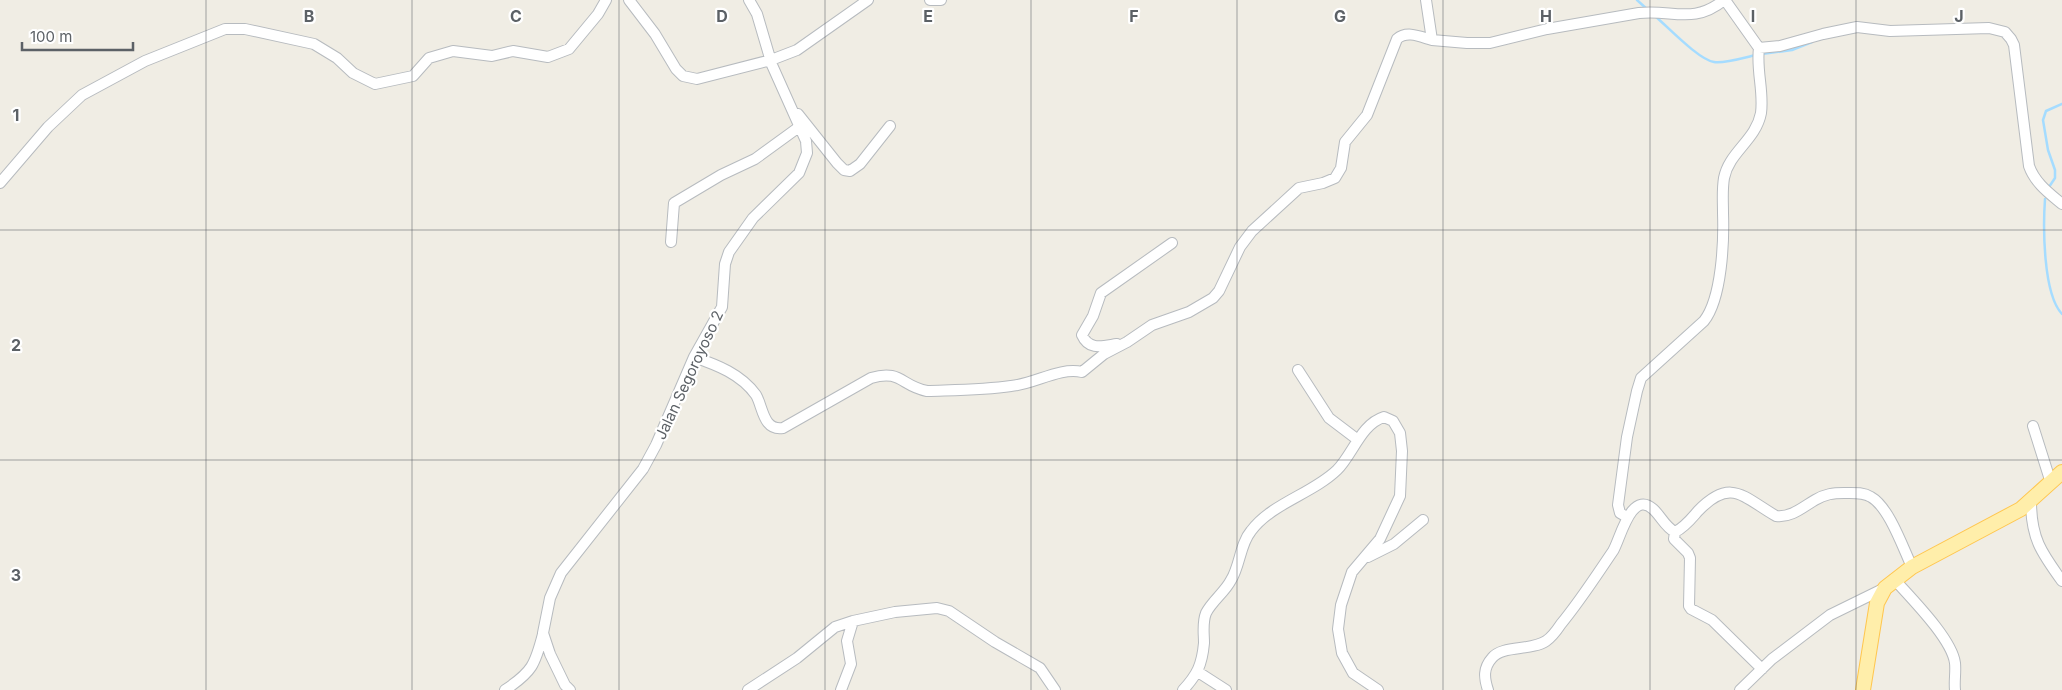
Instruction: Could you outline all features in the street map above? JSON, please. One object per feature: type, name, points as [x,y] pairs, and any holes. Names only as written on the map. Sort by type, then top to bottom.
[{"type":"main road","points":[[1862,690],[1877,603],[1890,583],[1912,567],[2002,521],[2031,501],[2062,472]]},
{"type":"street","points":[[0,183],[48,127],[82,95],[145,61],[225,29],[245,29],[314,44],[337,58],[352,74],[374,84],[413,76],[428,58],[453,51],[492,56],[513,51],[548,57],[569,49],[598,14],[606,0]]},
{"type":"street","points":[[630,0],[676,70],[689,78],[697,79],[771,60],[797,50],[868,0]]},
{"type":"street","name":"Jalan Segoroyoso 2","points":[[505,690],[520,680],[533,667],[543,633],[550,598],[561,574],[643,469],[656,445],[694,357],[722,307],[725,264],[729,252],[747,225],[765,204],[786,188],[804,165],[807,147],[771,60],[757,14],[749,0]]},
{"type":"street","points":[[930,0],[941,0]]},
{"type":"street","points":[[1426,0],[1432,40]]},
{"type":"street","points":[[694,357],[718,366],[734,375],[756,396],[766,420],[771,426],[778,428],[783,428],[871,378],[880,375],[889,374],[896,376],[916,389],[927,391],[1029,384],[1068,370],[1082,372],[1104,354],[1127,342],[1152,325],[1189,312],[1213,298],[1219,291],[1240,247],[1252,231],[1299,188],[1323,183],[1335,178],[1341,168],[1344,142],[1367,115],[1397,38],[1401,35],[1407,34],[1432,40],[1485,43],[1547,29],[1639,13],[1652,12],[1688,16],[1715,6],[1725,0],[1759,48],[1757,58],[1762,106],[1753,134],[1731,159],[1724,176],[1722,257],[1711,308],[1704,321],[1659,364],[1645,374],[1639,384],[1627,437],[1618,505],[1620,513],[1627,517]]},
{"type":"street","points":[[1759,48],[1780,46],[1857,27],[1890,31],[1988,28],[2005,32],[2014,45],[2028,166],[2038,183],[2062,204]]},
{"type":"street","points":[[789,103],[844,170],[850,171],[860,164],[890,126]]},
{"type":"street","points":[[671,242],[674,203],[721,175],[750,162],[799,126]]},
{"type":"street","points":[[1127,342],[1096,348],[1089,345],[1082,336],[1093,316],[1101,293],[1172,243]]},
{"type":"street","points":[[1298,370],[1329,418],[1358,440]]},
{"type":"street","points":[[1183,690],[1198,672],[1204,644],[1203,628],[1206,614],[1231,581],[1250,532],[1269,514],[1322,482],[1334,472],[1343,464],[1358,440],[1375,421],[1384,417],[1393,421],[1400,433],[1402,451],[1400,496],[1380,540],[1352,572],[1343,596],[1339,616],[1339,642],[1342,653],[1353,673],[1378,690]]},
{"type":"street","points":[[2033,426],[2051,483]]},
{"type":"street","points":[[1675,532],[1682,529],[1709,501],[1721,493],[1742,495],[1776,516],[1783,517],[1794,513],[1822,495],[1834,493],[1865,494],[1874,499],[1885,510],[1912,567]]},
{"type":"street","points":[[2031,501],[2030,520],[2039,545],[2044,556],[2062,581]]},
{"type":"street","points":[[1488,690],[1484,676],[1487,664],[1493,656],[1502,651],[1532,648],[1549,639],[1572,611],[1613,551],[1627,517],[1638,506],[1647,505],[1652,508],[1668,527],[1675,532]]},
{"type":"street","points":[[1362,560],[1394,544],[1423,520]]},
{"type":"street","points":[[1675,532],[1674,539],[1688,553],[1690,558],[1689,606],[1691,609],[1712,620],[1762,669]]},
{"type":"street","points":[[1740,690],[1762,669],[1830,615],[1890,583],[1928,617],[1943,638],[1954,660],[1955,690]]},
{"type":"street","points":[[748,690],[797,658],[835,628],[853,621],[904,611],[937,608],[949,611],[995,642],[1040,668],[1055,690]]},
{"type":"street","points":[[841,690],[851,664],[847,641],[853,621]]},
{"type":"street","points":[[543,633],[550,654],[565,685],[570,690]]},
{"type":"street","points":[[1198,672],[1226,690]]},
{"type":"waterway","points":[[1637,0],[1648,10]]},
{"type":"waterway","points":[[1656,17],[1692,50],[1708,60],[1723,62],[1756,55]]},
{"type":"waterway","points":[[1762,54],[1792,50],[1812,42]]},
{"type":"waterway","points":[[2049,187],[2055,178],[2055,170],[2048,150],[2043,120],[2046,111],[2062,104]]},
{"type":"waterway","points":[[2045,199],[2044,242],[2048,276],[2051,292],[2062,314]]}]
